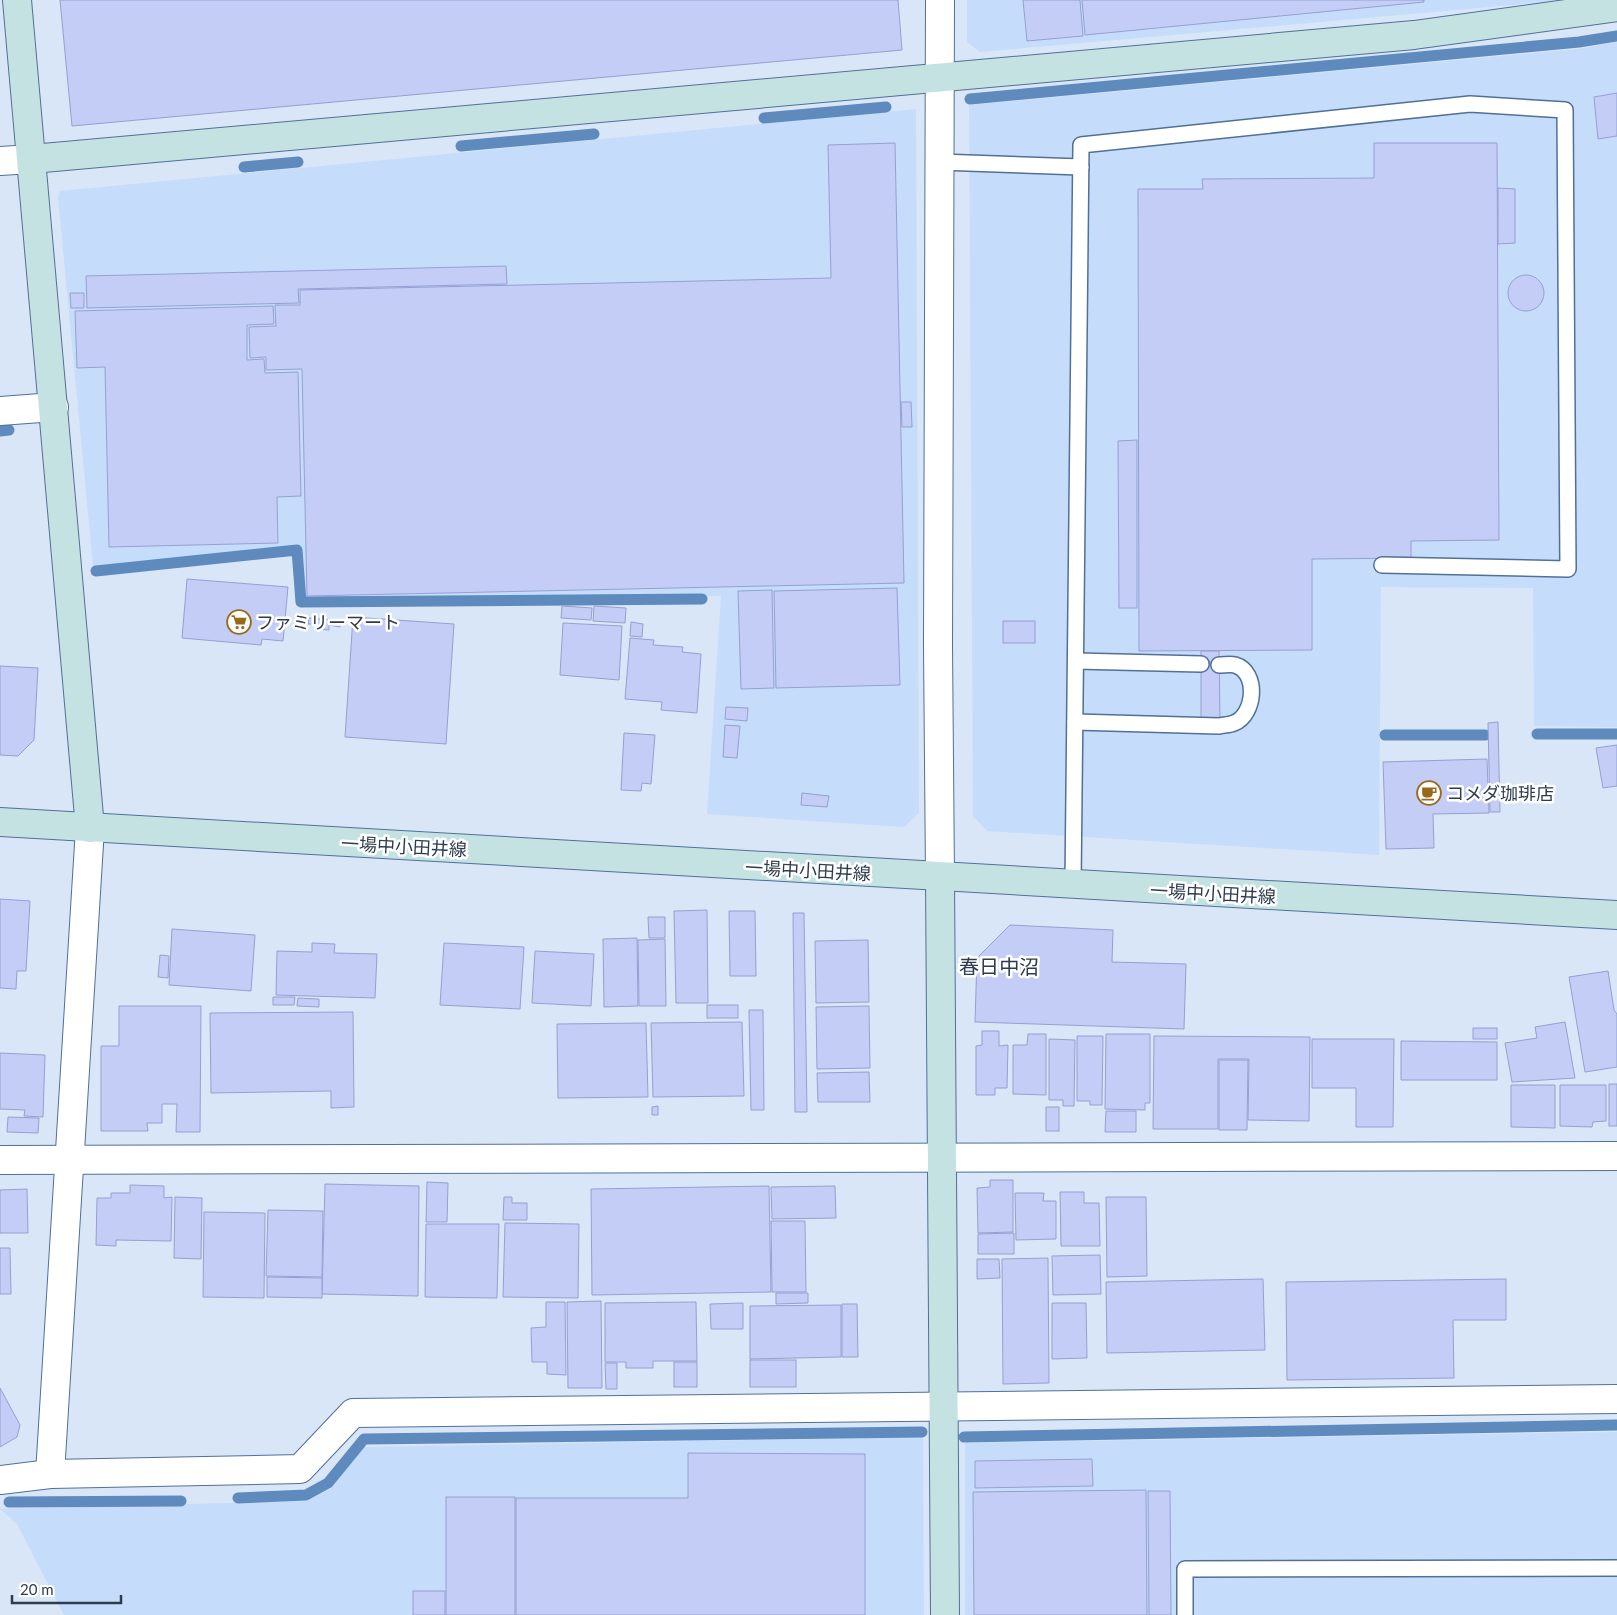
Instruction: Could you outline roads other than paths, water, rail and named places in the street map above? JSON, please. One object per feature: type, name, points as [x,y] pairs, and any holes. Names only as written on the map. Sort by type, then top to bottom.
[{"type":"street","points":[[17,0],[90,828],[50,1474]]},
{"type":"street","points":[[940,0],[940,878],[945,1615]]},
{"type":"street","points":[[0,161],[553,114],[939,77],[1414,35],[1617,7]]},
{"type":"street","points":[[0,411],[54,407]]},
{"type":"street","name":"一場中小田井線","points":[[0,822],[940,878],[1617,915]]},
{"type":"street","points":[[0,1160],[1617,1156]]},
{"type":"street","points":[[0,1480],[50,1474],[300,1470],[353,1412],[1617,1399]]},
{"type":"lane","points":[[1074,885],[1081,145],[1470,104],[1565,110],[1568,569],[1382,565]]},
{"type":"lane","points":[[939,162],[1081,167]]},
{"type":"lane","points":[[1076,661],[1201,664]]},
{"type":"lane","points":[[1075,722],[1218,726],[1235,723],[1246,712],[1252,698],[1251,684],[1246,673],[1236,665],[1220,665]]},
{"type":"lane","points":[[1185,1615],[1185,1569],[1617,1568]]},
{"type":"waterway","points":[[970,99],[1579,42],[1617,36]]},
{"type":"waterway","points":[[764,118],[886,107]]},
{"type":"waterway","points":[[461,146],[594,134]]},
{"type":"waterway","points":[[244,167],[298,162]]},
{"type":"waterway","points":[[0,431],[9,430]]},
{"type":"waterway","points":[[96,571],[297,550],[301,602],[702,599]]},
{"type":"waterway","points":[[1537,734],[1617,734]]},
{"type":"waterway","points":[[1385,735],[1485,735]]},
{"type":"waterway","points":[[964,1437],[1617,1425]]},
{"type":"waterway","points":[[238,1498],[306,1495],[328,1483],[364,1439],[922,1432]]},
{"type":"waterway","points":[[9,1502],[181,1501]]},
{"type":"place","name":"ファミリーマート","points":[[239,622]]},
{"type":"place","name":"コメダ珈琲店","points":[[1429,793]]},
{"type":"district","name":"春日中沼","points":[[999,966]]}]
